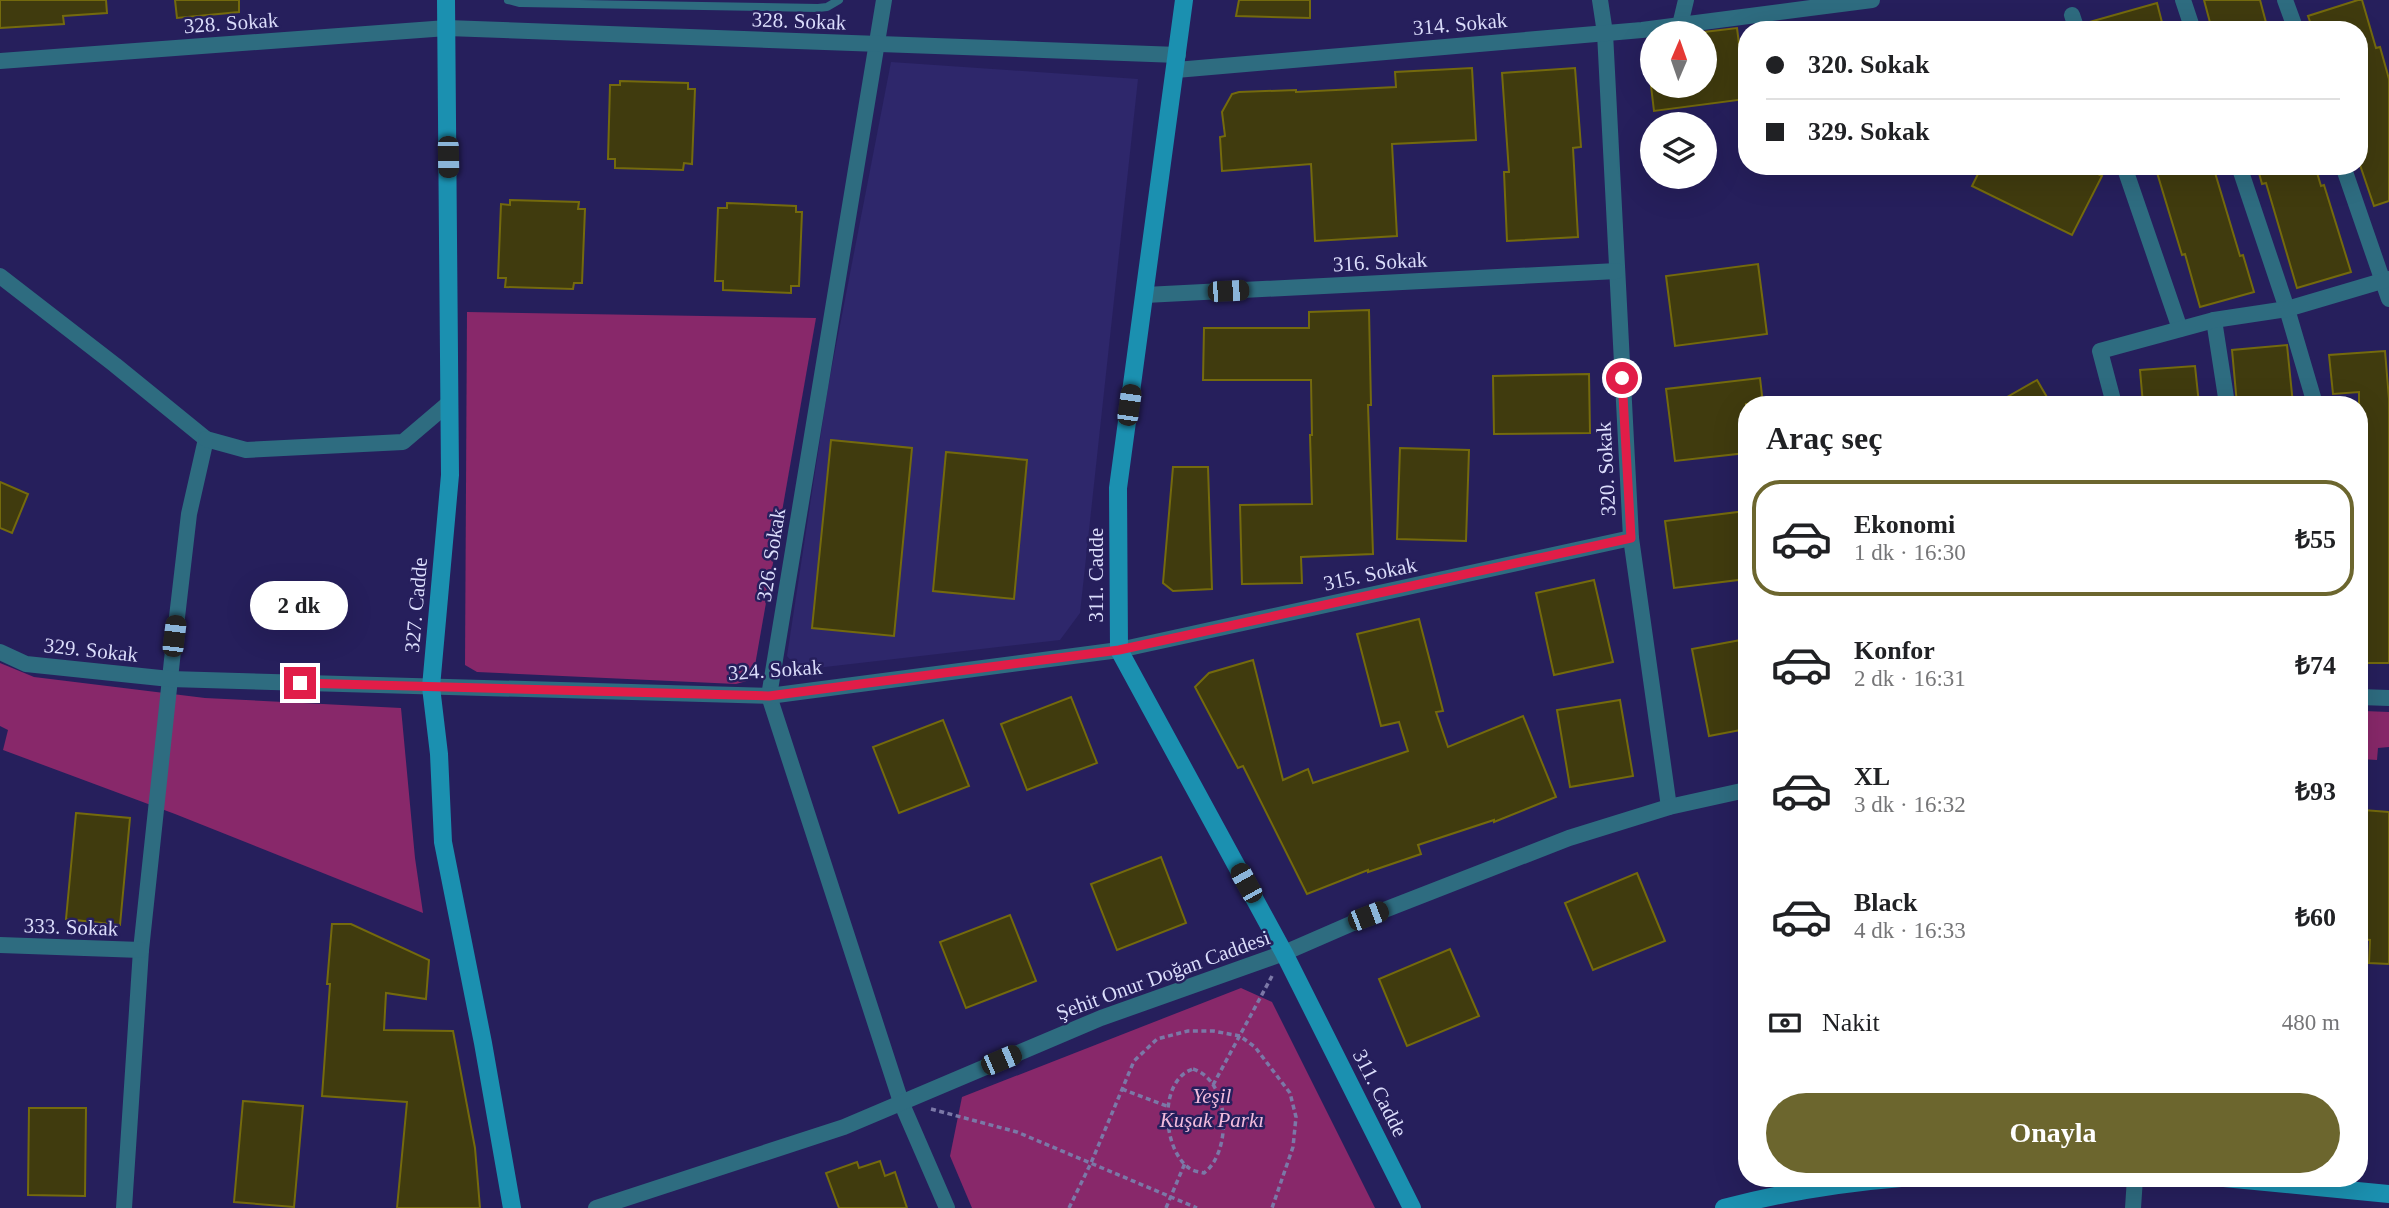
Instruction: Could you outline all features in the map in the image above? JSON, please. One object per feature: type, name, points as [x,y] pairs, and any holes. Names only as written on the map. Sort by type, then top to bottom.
[{"type":"street","name":"327. Cadde","points":[[446,0],[450,475],[431,687],[439,754],[443,842],[512,1208]]},
{"type":"street","name":"326. Sokak","points":[[884,0],[769,696],[901,1102],[947,1208]]},
{"type":"street","name":"311. Cadde","points":[[1184,0],[1118,488],[1119,650],[1284,953],[1412,1208]]},
{"type":"street","name":"320. Sokak","points":[[1600,0],[1605,33],[1631,538],[1669,807]]},
{"type":"street","points":[[1681,21],[1686,0]]},
{"type":"street","name":"314. Sokak","points":[[1711,21],[1872,0]]},
{"type":"street","points":[[2183,0],[2190,21]]},
{"type":"street","points":[[2285,0],[2293,21]]},
{"type":"street","name":"328. Sokak","points":[[0,61],[447,28],[877,44],[1177,62]]},
{"type":"street","name":"314. Sokak","points":[[1177,62],[1640,29]]},
{"type":"street","points":[[2127,175],[2180,329]]},
{"type":"street","points":[[2242,175],[2313,396]]},
{"type":"street","points":[[2346,175],[2386,280],[2389,299]]},
{"type":"street","name":"316. Sokak","points":[[1145,295],[1617,271]]},
{"type":"street","points":[[0,276],[116,365],[206,439],[246,450],[403,442],[450,402]]},
{"type":"street","points":[[2111,396],[2100,351],[2214,320],[2287,309],[2386,280]]},
{"type":"street","points":[[2214,320],[2226,396]]},
{"type":"street","points":[[124,1208],[141,950],[189,514],[206,439]]},
{"type":"street","name":"315. Sokak","points":[[1119,650],[1631,538]]},
{"type":"street","name":"324. Sokak","points":[[431,687],[769,696],[1119,650]]},
{"type":"street","name":"329. Sokak","points":[[0,652],[26,664],[170,679],[431,687]]},
{"type":"street","points":[[2368,697],[2389,698]]},
{"type":"street","name":"Şehit Onur Doğan Caddesi","points":[[596,1208],[844,1126],[1101,1017],[1284,953],[1368,916],[1556,843],[1669,807],[1738,792]]},
{"type":"street","name":"333. Sokak","points":[[0,945],[141,950]]},
{"type":"street","points":[[1724,1208],[1822,1187]]},
{"type":"street","points":[[2133,1208],[2134,1187]]},
{"type":"street","points":[[2317,1187],[2389,1194]]},
{"type":"lane","points":[[508,0],[520,3],[736,3],[818,8],[839,0]]},
{"type":"path","points":[[1213,1085],[1284,953]]},
{"type":"path","points":[[1069,1208],[1134,1061],[1157,1039],[1188,1031],[1213,1031],[1240,1036],[1255,1047],[1290,1093],[1297,1117],[1293,1147],[1272,1208]]},
{"type":"path","points":[[1193,1069],[1202,1072],[1213,1085],[1220,1100],[1223,1118],[1222,1144],[1215,1165],[1204,1173],[1189,1168],[1174,1150],[1167,1117],[1171,1088],[1184,1072],[1193,1069]]},
{"type":"path","points":[[1122,1089],[1169,1107]]},
{"type":"path","points":[[901,1102],[1017,1132],[1198,1208]]},
{"type":"path","points":[[1166,1208],[1185,1163]]},
{"type":"shaded area","points":[[891,62],[1138,79],[1080,613],[1060,640],[799,670],[787,656],[828,387]]},
{"type":"green space","points":[[467,312],[816,318],[754,671],[750,680],[736,684],[477,672],[465,665]]},
{"type":"green space","points":[[0,663],[34,677],[205,698],[401,708],[423,913],[175,814],[3,750],[8,730],[0,726]]},
{"type":"green space","points":[[2368,711],[2389,712],[2389,747],[2378,748],[2377,760],[2368,759]]},
{"type":"green space","name":"Yeşil Kuşak Parkı","points":[[1241,988],[1272,1002],[1375,1208],[972,1208],[950,1156],[962,1097]]},
{"type":"building","points":[[0,0],[106,0],[107,13],[63,16],[64,24],[0,28]]},
{"type":"building","points":[[175,0],[239,0],[239,12],[177,18]]},
{"type":"building","points":[[1239,0],[1310,0],[1310,18],[1236,16]]},
{"type":"building","points":[[2204,0],[2260,0],[2266,21],[2210,21]]},
{"type":"building","points":[[2362,0],[2376,48],[2380,47],[2389,79],[2389,201],[2374,206],[2363,175],[2368,175],[2368,21],[2310,21],[2308,16]]},
{"type":"building","points":[[2157,3],[2162,21],[2093,21]]},
{"type":"building","points":[[1737,28],[1738,100],[1654,111],[1652,98],[1717,98],[1717,30]]},
{"type":"building","points":[[1472,68],[1476,140],[1392,144],[1397,236],[1315,241],[1311,164],[1222,171],[1220,137],[1225,136],[1222,112],[1232,94],[1396,87],[1395,72]]},
{"type":"building","points":[[1575,68],[1581,147],[1573,148],[1578,237],[1507,241],[1504,172],[1509,172],[1502,73]]},
{"type":"building","points":[[620,81],[688,83],[688,89],[695,89],[692,164],[684,163],[683,170],[615,168],[615,159],[608,159],[610,85],[620,85]]},
{"type":"building","points":[[1978,175],[2102,176],[2072,235],[1972,186]]},
{"type":"building","points":[[2158,175],[2216,175],[2240,256],[2243,255],[2254,292],[2200,307],[2185,254],[2182,255]]},
{"type":"building","points":[[2260,175],[2318,175],[2321,186],[2324,185],[2351,272],[2297,288],[2266,183],[2262,184]]},
{"type":"building","points":[[510,200],[579,202],[578,209],[585,209],[582,283],[574,283],[573,289],[505,287],[506,278],[498,278],[501,204],[510,205]]},
{"type":"building","points":[[727,203],[796,206],[796,212],[802,212],[799,286],[791,286],[791,293],[723,290],[723,281],[715,281],[718,208],[727,208]]},
{"type":"building","points":[[1758,264],[1767,334],[1675,346],[1666,276]]},
{"type":"building","points":[[1369,310],[1371,405],[1368,405],[1373,554],[1301,557],[1302,583],[1242,584],[1240,505],[1312,504],[1311,380],[1203,380],[1204,328],[1309,328],[1309,312]]},
{"type":"building","points":[[2287,345],[2292,396],[2236,396],[2232,350]]},
{"type":"building","points":[[2385,351],[2389,399],[2389,663],[2368,663],[2368,396],[2359,396],[2359,392],[2333,394],[2329,355]]},
{"type":"building","points":[[2195,366],[2198,396],[2142,396],[2140,370]]},
{"type":"building","points":[[1589,374],[1590,433],[1494,434],[1493,376]]},
{"type":"building","points":[[1760,378],[1762,396],[1738,396],[1738,454],[1675,461],[1666,389]]},
{"type":"building","points":[[2037,380],[2046,396],[2009,396]]},
{"type":"building","points":[[831,440],[912,448],[894,636],[812,628]]},
{"type":"building","points":[[1400,448],[1469,450],[1466,541],[1397,539]]},
{"type":"building","points":[[946,452],[1027,460],[1014,599],[933,591]]},
{"type":"building","points":[[1173,467],[1208,467],[1212,589],[1173,591],[1163,583]]},
{"type":"building","points":[[0,482],[28,494],[12,533],[0,528]]},
{"type":"building","points":[[1738,512],[1738,580],[1674,588],[1665,521]]},
{"type":"building","points":[[1594,580],[1613,662],[1554,675],[1536,593]]},
{"type":"building","points":[[1419,619],[1443,711],[1436,712],[1448,747],[1523,716],[1556,797],[1494,822],[1418,845],[1421,854],[1368,870],[1307,894],[1243,766],[1238,768],[1195,687],[1209,673],[1253,660],[1283,780],[1308,769],[1313,783],[1408,751],[1399,722],[1381,726],[1357,634]]},
{"type":"building","points":[[1738,640],[1738,731],[1709,736],[1692,649]]},
{"type":"building","points":[[1071,697],[1097,763],[1027,790],[1001,724]]},
{"type":"building","points":[[1620,700],[1633,776],[1570,787],[1557,710]]},
{"type":"building","points":[[943,720],[969,786],[899,813],[873,747]]},
{"type":"building","points":[[2368,810],[2389,812],[2389,964],[2369,963]]},
{"type":"building","points":[[76,813],[130,818],[120,925],[66,919]]},
{"type":"building","points":[[1161,857],[1186,923],[1117,950],[1091,884]]},
{"type":"building","points":[[1637,873],[1665,941],[1593,970],[1565,903]]},
{"type":"building","points":[[1010,915],[1036,981],[966,1008],[940,942]]},
{"type":"building","points":[[332,924],[351,924],[429,960],[426,999],[386,993],[384,1030],[453,1031],[475,1148],[480,1208],[397,1208],[407,1102],[322,1096]]},
{"type":"building","points":[[1450,949],[1479,1016],[1407,1046],[1379,979]]},
{"type":"building","points":[[243,1101],[303,1106],[294,1207],[234,1202]]},
{"type":"building","points":[[29,1108],[86,1108],[85,1196],[28,1195]]},
{"type":"building","points":[[880,1161],[885,1176],[895,1172],[907,1208],[839,1208],[826,1173],[857,1162],[859,1168]]},
{"type":"route","points":[[300,683],[769,696],[1119,650],[1631,538],[1622,378]]}]
